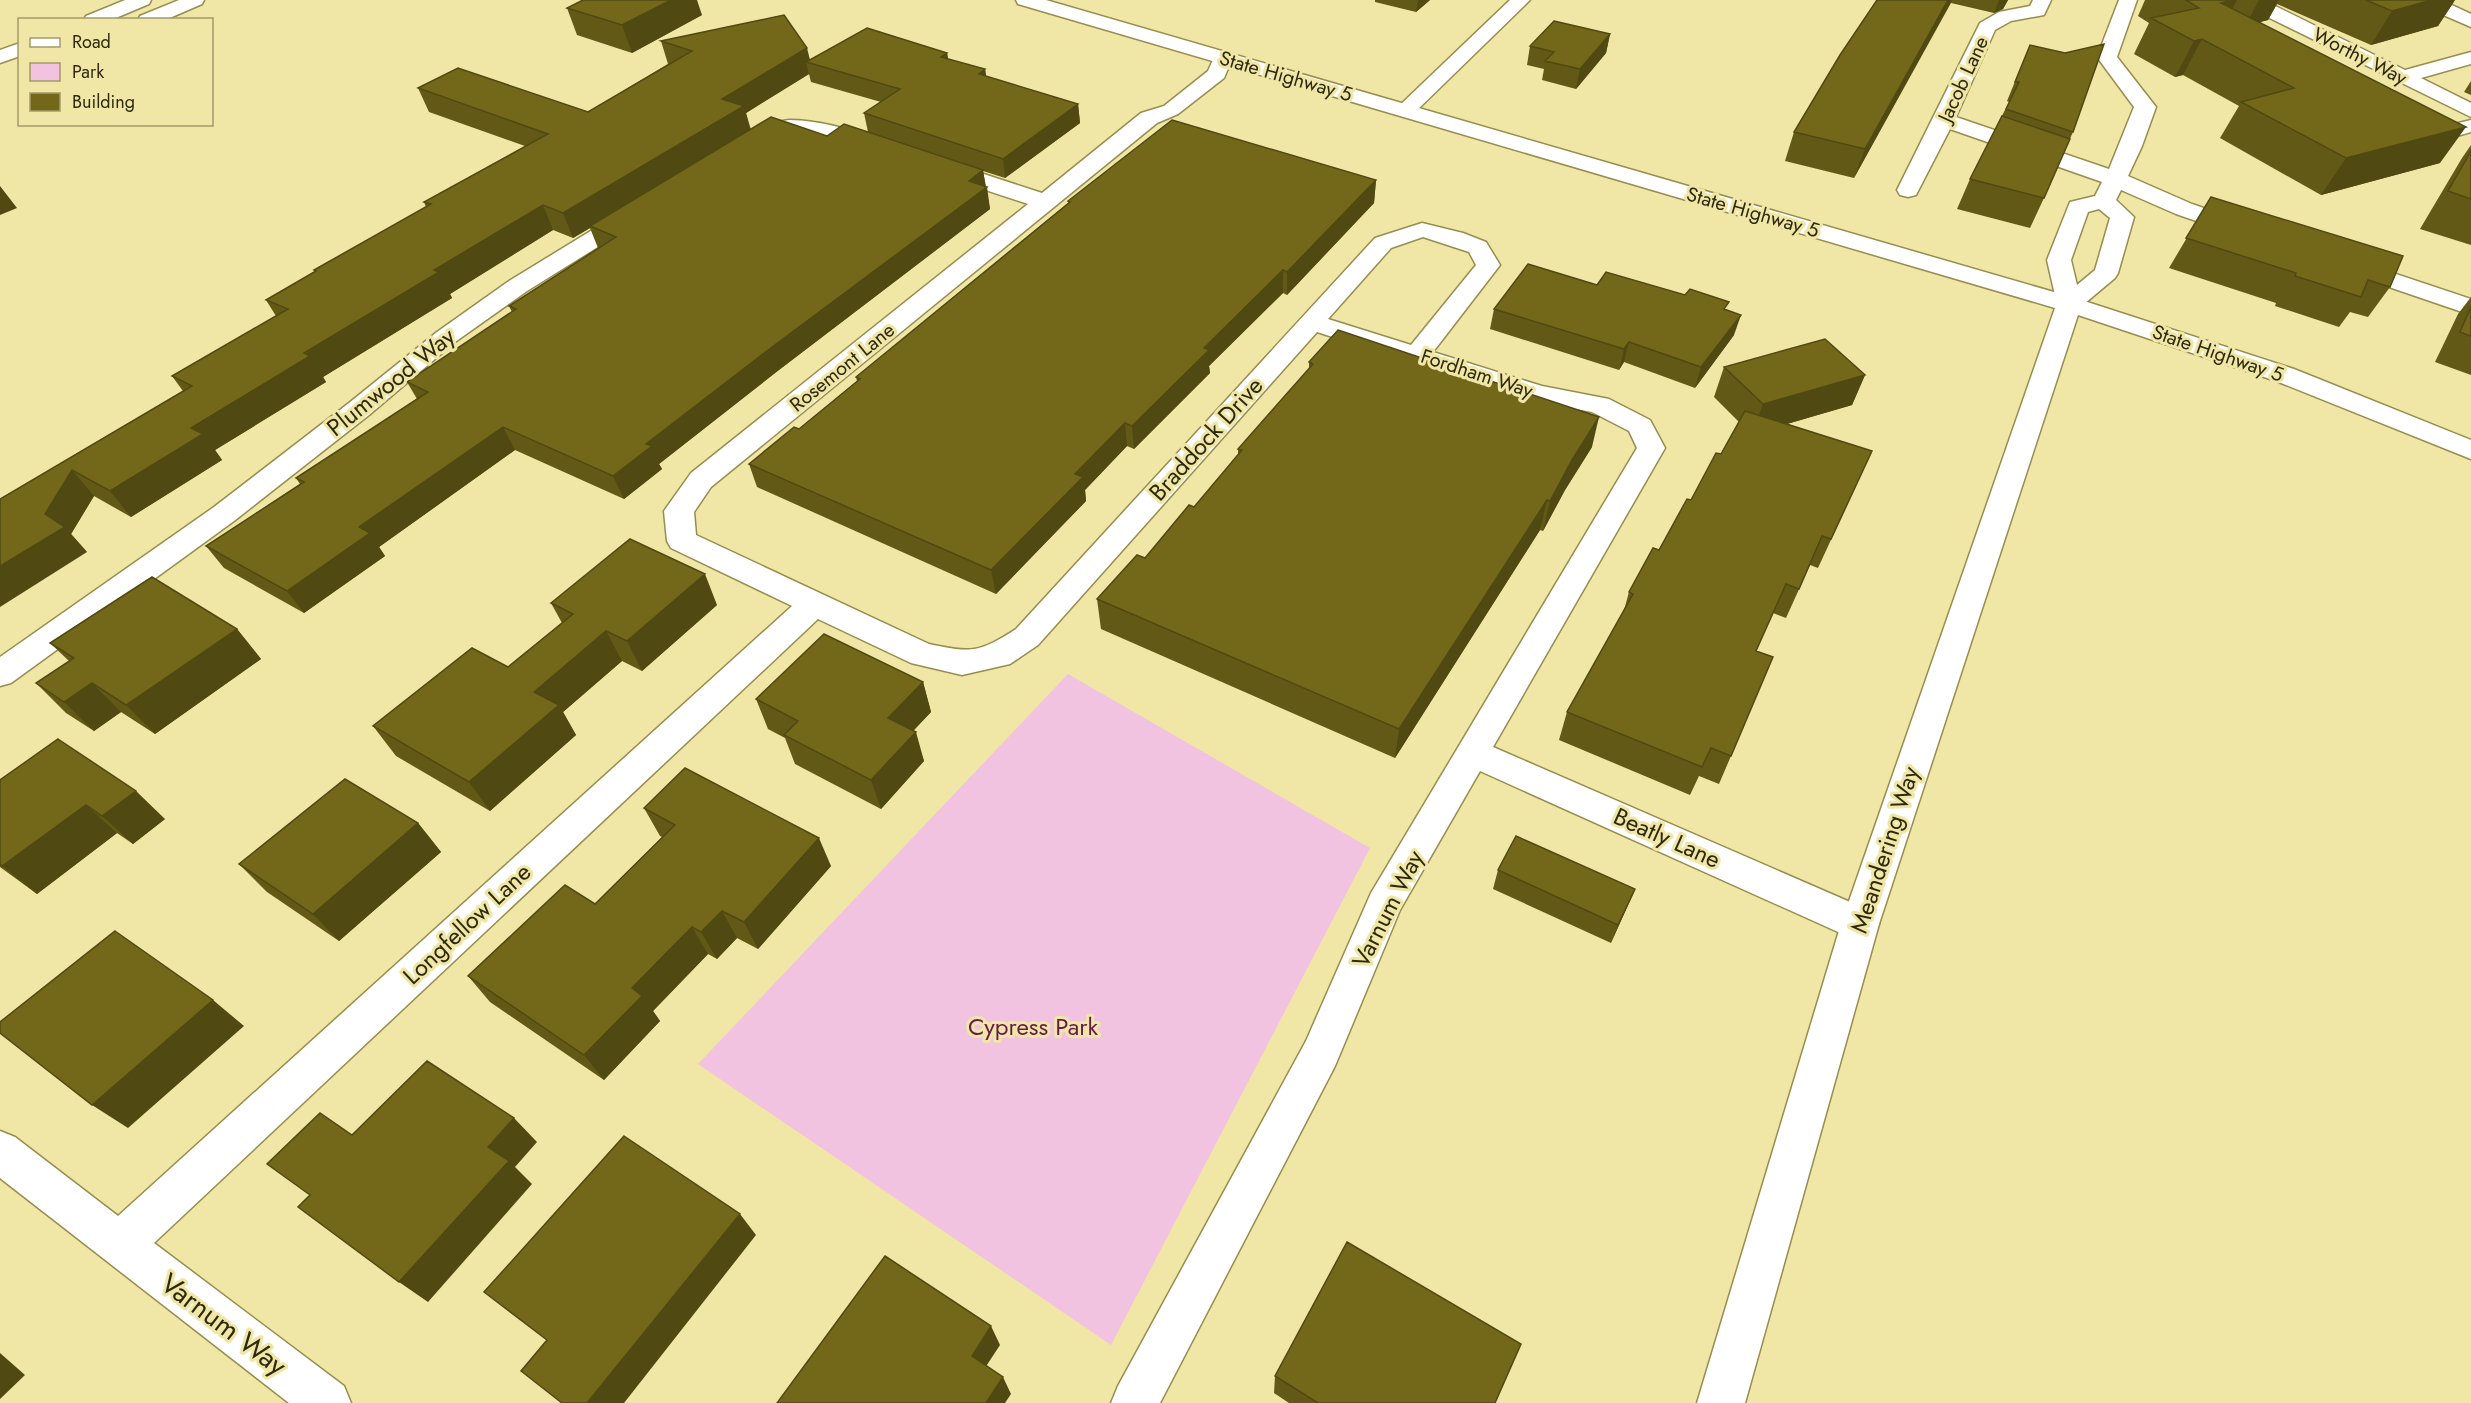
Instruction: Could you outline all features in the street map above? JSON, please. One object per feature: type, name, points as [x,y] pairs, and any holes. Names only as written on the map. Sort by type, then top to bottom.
[{"type":"street","points":[[98,18],[142,0]]},
{"type":"street","points":[[152,18],[195,0]]},
{"type":"street","name":"State Highway 5","points":[[1026,0],[2069,304],[2285,375],[2471,450]]},
{"type":"street","points":[[1406,110],[1521,0]]},
{"type":"street","name":"Jacob Lane","points":[[1908,190],[1944,120],[1987,27],[2006,16],[2037,11],[2042,0]]},
{"type":"street","points":[[2104,201],[2122,217],[2106,273],[2069,304],[2059,260],[2078,207],[2104,201],[2131,146],[2145,107],[2107,57],[2129,0],[2152,5]]},
{"type":"street","name":"Worthy Way","points":[[2248,0],[2471,111]]},
{"type":"street","points":[[2425,0],[2471,21]]},
{"type":"street","points":[[0,57],[18,50]]},
{"type":"street","points":[[1188,67],[1223,57]]},
{"type":"street","name":"Rosemont Lane","points":[[814,604],[682,542],[679,511],[702,480],[1046,202],[1152,106],[1171,110],[1217,74],[1223,57]]},
{"type":"street","points":[[2403,77],[2471,58]]},
{"type":"street","name":"Worthy Way","points":[[2404,119],[2435,135],[2471,126]]},
{"type":"street","points":[[1944,120],[2116,179],[2184,209],[2261,236]]},
{"type":"street","points":[[731,154],[776,128],[802,126],[841,134],[898,153]]},
{"type":"street","points":[[920,160],[1046,202]]},
{"type":"street","name":"Plumwood Way","points":[[0,674],[224,514],[446,337],[519,286],[654,201]]},
{"type":"street","name":"Braddock Drive","points":[[814,604],[922,655],[962,663],[999,656],[1027,637],[1383,243],[1422,230],[1455,238],[1478,247],[1488,265],[1418,354]]},
{"type":"street","points":[[2328,258],[2471,307]]},
{"type":"street","name":"Meandering Way","points":[[1721,1403],[1860,924],[2069,304]]},
{"type":"street","name":"Fordham Way","points":[[1312,322],[1538,394],[1599,405],[1640,426]]},
{"type":"street","name":"Varnum Way","points":[[1135,1403],[1321,1053],[1384,904],[1652,448],[1640,426]]},
{"type":"street","name":"Longfellow Lane","points":[[120,1244],[814,604]]},
{"type":"street","name":"Beatly Lane","points":[[1473,753],[1860,924]]},
{"type":"street","points":[[0,1152],[120,1244]]},
{"type":"street","name":"Varnum Way","points":[[120,1244],[327,1403]]},
{"type":"green space","name":"Cypress Park","points":[[1068,674],[1370,848],[1111,1345],[698,1064]]},
{"type":"building","points":[[583,0],[671,0],[622,25],[567,8]]},
{"type":"building","points":[[1877,0],[1948,0],[1865,149],[1794,132],[1840,55]]},
{"type":"building","points":[[2186,0],[2232,0],[2221,3],[2466,127],[2346,158],[2241,102],[2294,88],[2202,39],[2194,41],[2151,18],[2199,8]]},
{"type":"building","points":[[2366,0],[2432,0],[2392,11]]},
{"type":"building","points":[[784,15],[807,48],[722,99],[744,106],[563,213],[543,205],[434,270],[439,272],[304,353],[310,356],[191,428],[203,434],[110,491],[72,470],[45,514],[65,527],[0,566],[0,499],[192,386],[172,376],[288,309],[266,300],[431,204],[424,202],[548,134],[418,88],[458,68],[588,112],[692,51],[661,41]]},
{"type":"building","points":[[1554,21],[1610,34],[1580,69],[1545,61],[1554,52],[1530,46]]},
{"type":"building","points":[[867,28],[947,53],[941,57],[985,69],[979,74],[1078,104],[1003,159],[864,113],[900,89],[806,62]]},
{"type":"building","points":[[2104,44],[2073,132],[2006,109],[2019,82],[2015,82],[2030,45],[2065,53]]},
{"type":"building","points":[[2002,116],[2070,139],[2044,198],[1970,179]]},
{"type":"building","points":[[771,117],[827,136],[844,124],[983,170],[969,181],[987,187],[646,444],[652,446],[613,476],[503,427],[359,527],[370,533],[287,591],[206,546],[304,482],[296,478],[428,392],[407,382],[516,309],[509,306],[616,237],[590,226]]},
{"type":"building","points":[[1172,120],[1376,180],[1287,272],[1283,270],[1204,348],[1209,350],[1132,426],[1125,423],[1075,474],[1083,477],[991,570],[749,464],[794,427],[799,429],[860,379],[856,377],[1070,202],[1068,201]]},
{"type":"building","points":[[2471,151],[2471,199],[2448,191]]},
{"type":"building","points":[[2211,197],[2403,256],[2390,287],[2368,280],[2361,297],[2295,276],[2296,273],[2186,238]]},
{"type":"building","points":[[1528,264],[1597,285],[1606,272],[1685,295],[1690,289],[1729,302],[1724,309],[1741,315],[1701,367],[1629,342],[1624,349],[1494,309]]},
{"type":"building","points":[[2471,307],[2471,336],[2460,332]]},
{"type":"building","points":[[1338,330],[1599,417],[1550,501],[1547,500],[1399,729],[1097,599],[1137,555],[1145,558],[1189,505],[1194,507],[1242,450],[1238,449],[1313,364],[1309,362]]},
{"type":"building","points":[[1825,339],[1865,375],[1763,404],[1724,367]]},
{"type":"building","points":[[1745,411],[1872,451],[1831,539],[1822,536],[1799,589],[1786,584],[1756,651],[1773,657],[1731,756],[1711,748],[1702,767],[1567,712],[1633,594],[1629,592],[1653,548],[1659,550],[1687,499],[1691,500],[1716,453],[1721,454]]},
{"type":"building","points":[[630,539],[705,574],[627,641],[606,631],[534,692],[559,705],[469,782],[373,726],[472,648],[508,667],[573,614],[551,603]]},
{"type":"building","points":[[152,577],[237,629],[126,705],[92,683],[64,702],[36,683],[74,658],[50,643]]},
{"type":"building","points":[[824,634],[923,682],[888,718],[916,732],[871,780],[784,735],[798,721],[756,699]]},
{"type":"building","points":[[58,739],[136,791],[102,816],[86,805],[2,866],[0,864],[0,780]]},
{"type":"building","points":[[685,768],[819,838],[744,922],[722,911],[701,932],[692,927],[632,988],[642,996],[584,1055],[468,976],[565,885],[595,904],[675,825],[644,808]]},
{"type":"building","points":[[345,779],[418,823],[313,914],[239,864]]},
{"type":"building","points":[[1516,836],[1635,889],[1618,925],[1498,870]]},
{"type":"building","points":[[115,931],[213,1000],[92,1105],[0,1033],[0,1022]]},
{"type":"building","points":[[427,1061],[514,1118],[488,1147],[509,1161],[399,1282],[298,1207],[310,1195],[267,1164],[320,1113],[352,1135]]},
{"type":"building","points":[[624,1136],[740,1214],[587,1403],[562,1403],[521,1371],[547,1340],[484,1292]]},
{"type":"building","points":[[1347,1242],[1521,1344],[1495,1403],[1318,1403],[1275,1376]]},
{"type":"building","points":[[885,1256],[991,1326],[972,1356],[1003,1377],[986,1403],[777,1403]]}]
